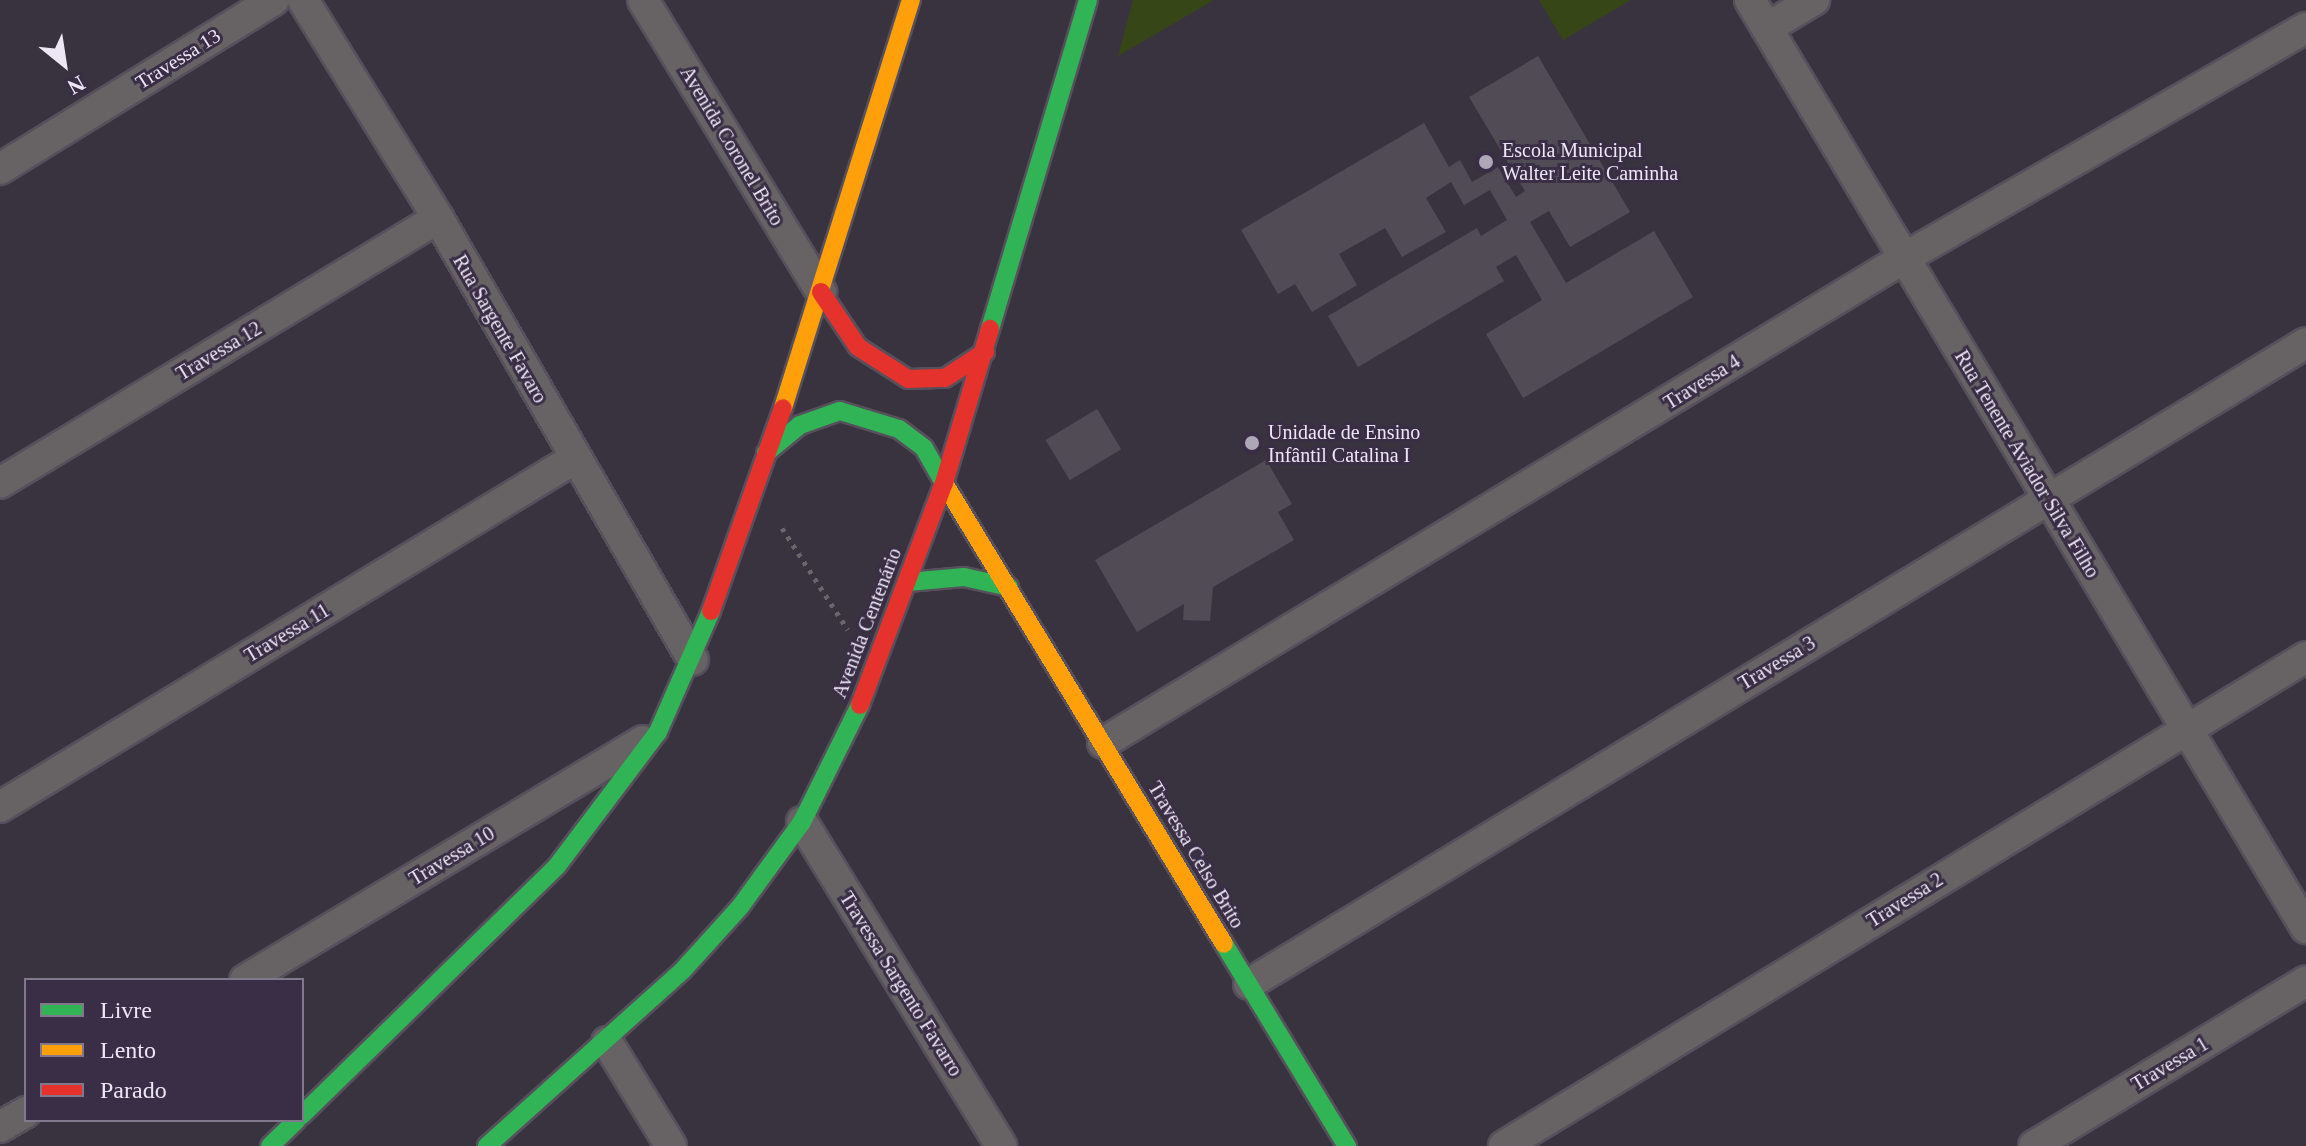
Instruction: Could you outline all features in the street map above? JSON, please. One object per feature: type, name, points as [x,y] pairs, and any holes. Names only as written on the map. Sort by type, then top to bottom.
[{"type":"main road","points":[[304,1113],[557,866],[658,732],[693,660],[750,503],[821,292],[911,0]]},
{"type":"main road","name":"Avenida Centenário","points":[[487,1146],[607,1042],[740,907],[802,822],[875,671],[944,483],[1088,0]]},
{"type":"main road","points":[[821,292],[858,347],[908,379],[945,378],[985,352]]},
{"type":"main road","name":"Travessa Celso Brito","points":[[766,453],[800,425],[840,411],[899,429],[924,448],[1347,1146]]},
{"type":"main road","points":[[908,582],[964,577],[1009,587]]},
{"type":"main road","points":[[270,1146],[295,1122]]},
{"type":"street","name":"Travessa 13","points":[[0,169],[274,0]]},
{"type":"street","name":"Rua Sargente Favaro","points":[[303,0],[438,218],[574,459],[693,660]]},
{"type":"street","name":"Avenida Coronel Brito","points":[[643,0],[821,292]]},
{"type":"street","name":"Rua Tenente Aviador Silva Filho","points":[[1750,0],[2306,928]]},
{"type":"street","points":[[1767,28],[1814,0]]},
{"type":"street","name":"Travessa 4","points":[[1103,743],[1904,258],[2306,28]]},
{"type":"street","name":"Travessa 12","points":[[0,483],[438,218]]},
{"type":"street","name":"Travessa 3","points":[[1249,984],[2306,343]]},
{"type":"street","name":"Travessa 11","points":[[0,807],[574,459]]},
{"type":"street","name":"Travessa 2","points":[[1504,1146],[2186,727],[2306,657]]},
{"type":"street","name":"Travessa 10","points":[[248,978],[658,732]]},
{"type":"street","name":"Travessa Sargento Favarro","points":[[802,822],[1001,1146]]},
{"type":"street","name":"Travessa 1","points":[[2034,1146],[2306,981]]},
{"type":"street","points":[[607,1042],[671,1146]]},
{"type":"street","points":[[0,1127],[24,1113]]},
{"type":"path","points":[[750,503],[780,524],[875,671]]},
{"type":"green space","points":[[1133,0],[1214,0],[1118,56]]},
{"type":"green space","points":[[1539,0],[1631,0],[1563,40]]},
{"type":"building","points":[[1538,56],[1630,212],[1570,247],[1549,211],[1530,222],[1566,283],[1654,231],[1693,297],[1523,398],[1486,334],[1542,300],[1516,255],[1496,267],[1504,281],[1358,367],[1328,316],[1477,228],[1481,236],[1507,220],[1490,190],[1464,205],[1451,182],[1426,198],[1446,232],[1402,257],[1385,228],[1339,254],[1357,285],[1312,312],[1295,284],[1278,294],[1241,230],[1424,123],[1449,167],[1460,160],[1472,182],[1498,167],[1516,197],[1525,191],[1469,97]]},
{"type":"building","points":[[1097,409],[1121,449],[1070,480],[1046,440]]},
{"type":"building","points":[[1266,460],[1292,504],[1278,512],[1294,540],[1213,587],[1210,621],[1183,620],[1184,604],[1137,632],[1095,560]]},
{"type":"traffic: fast","points":[[990,329],[1088,0]]},
{"type":"traffic: fast","points":[[766,453],[800,425],[840,411],[899,429],[924,448],[944,483]]},
{"type":"traffic: fast","points":[[908,582],[964,577],[1009,587]]},
{"type":"traffic: fast","points":[[304,1113],[557,866],[658,732],[711,611]]},
{"type":"traffic: fast","points":[[487,1146],[683,970],[740,907],[802,822],[860,705]]},
{"type":"traffic: fast","points":[[1224,944],[1347,1146]]},
{"type":"traffic: fast","points":[[270,1146],[295,1122]]},
{"type":"traffic: slow","points":[[783,408],[911,0]]},
{"type":"traffic: slow","points":[[944,483],[1224,944]]},
{"type":"traffic: jam","points":[[821,292],[858,347],[908,379],[945,378],[985,352]]},
{"type":"traffic: jam","points":[[860,705],[944,483],[990,329]]},
{"type":"traffic: jam","points":[[711,611],[783,408]]},
{"type":"place","name":"Escola Municipal Walter Leite Caminha","points":[[1486,162]]},
{"type":"place","name":"Unidade de Ensino Infântil Catalina I","points":[[1252,443]]}]
